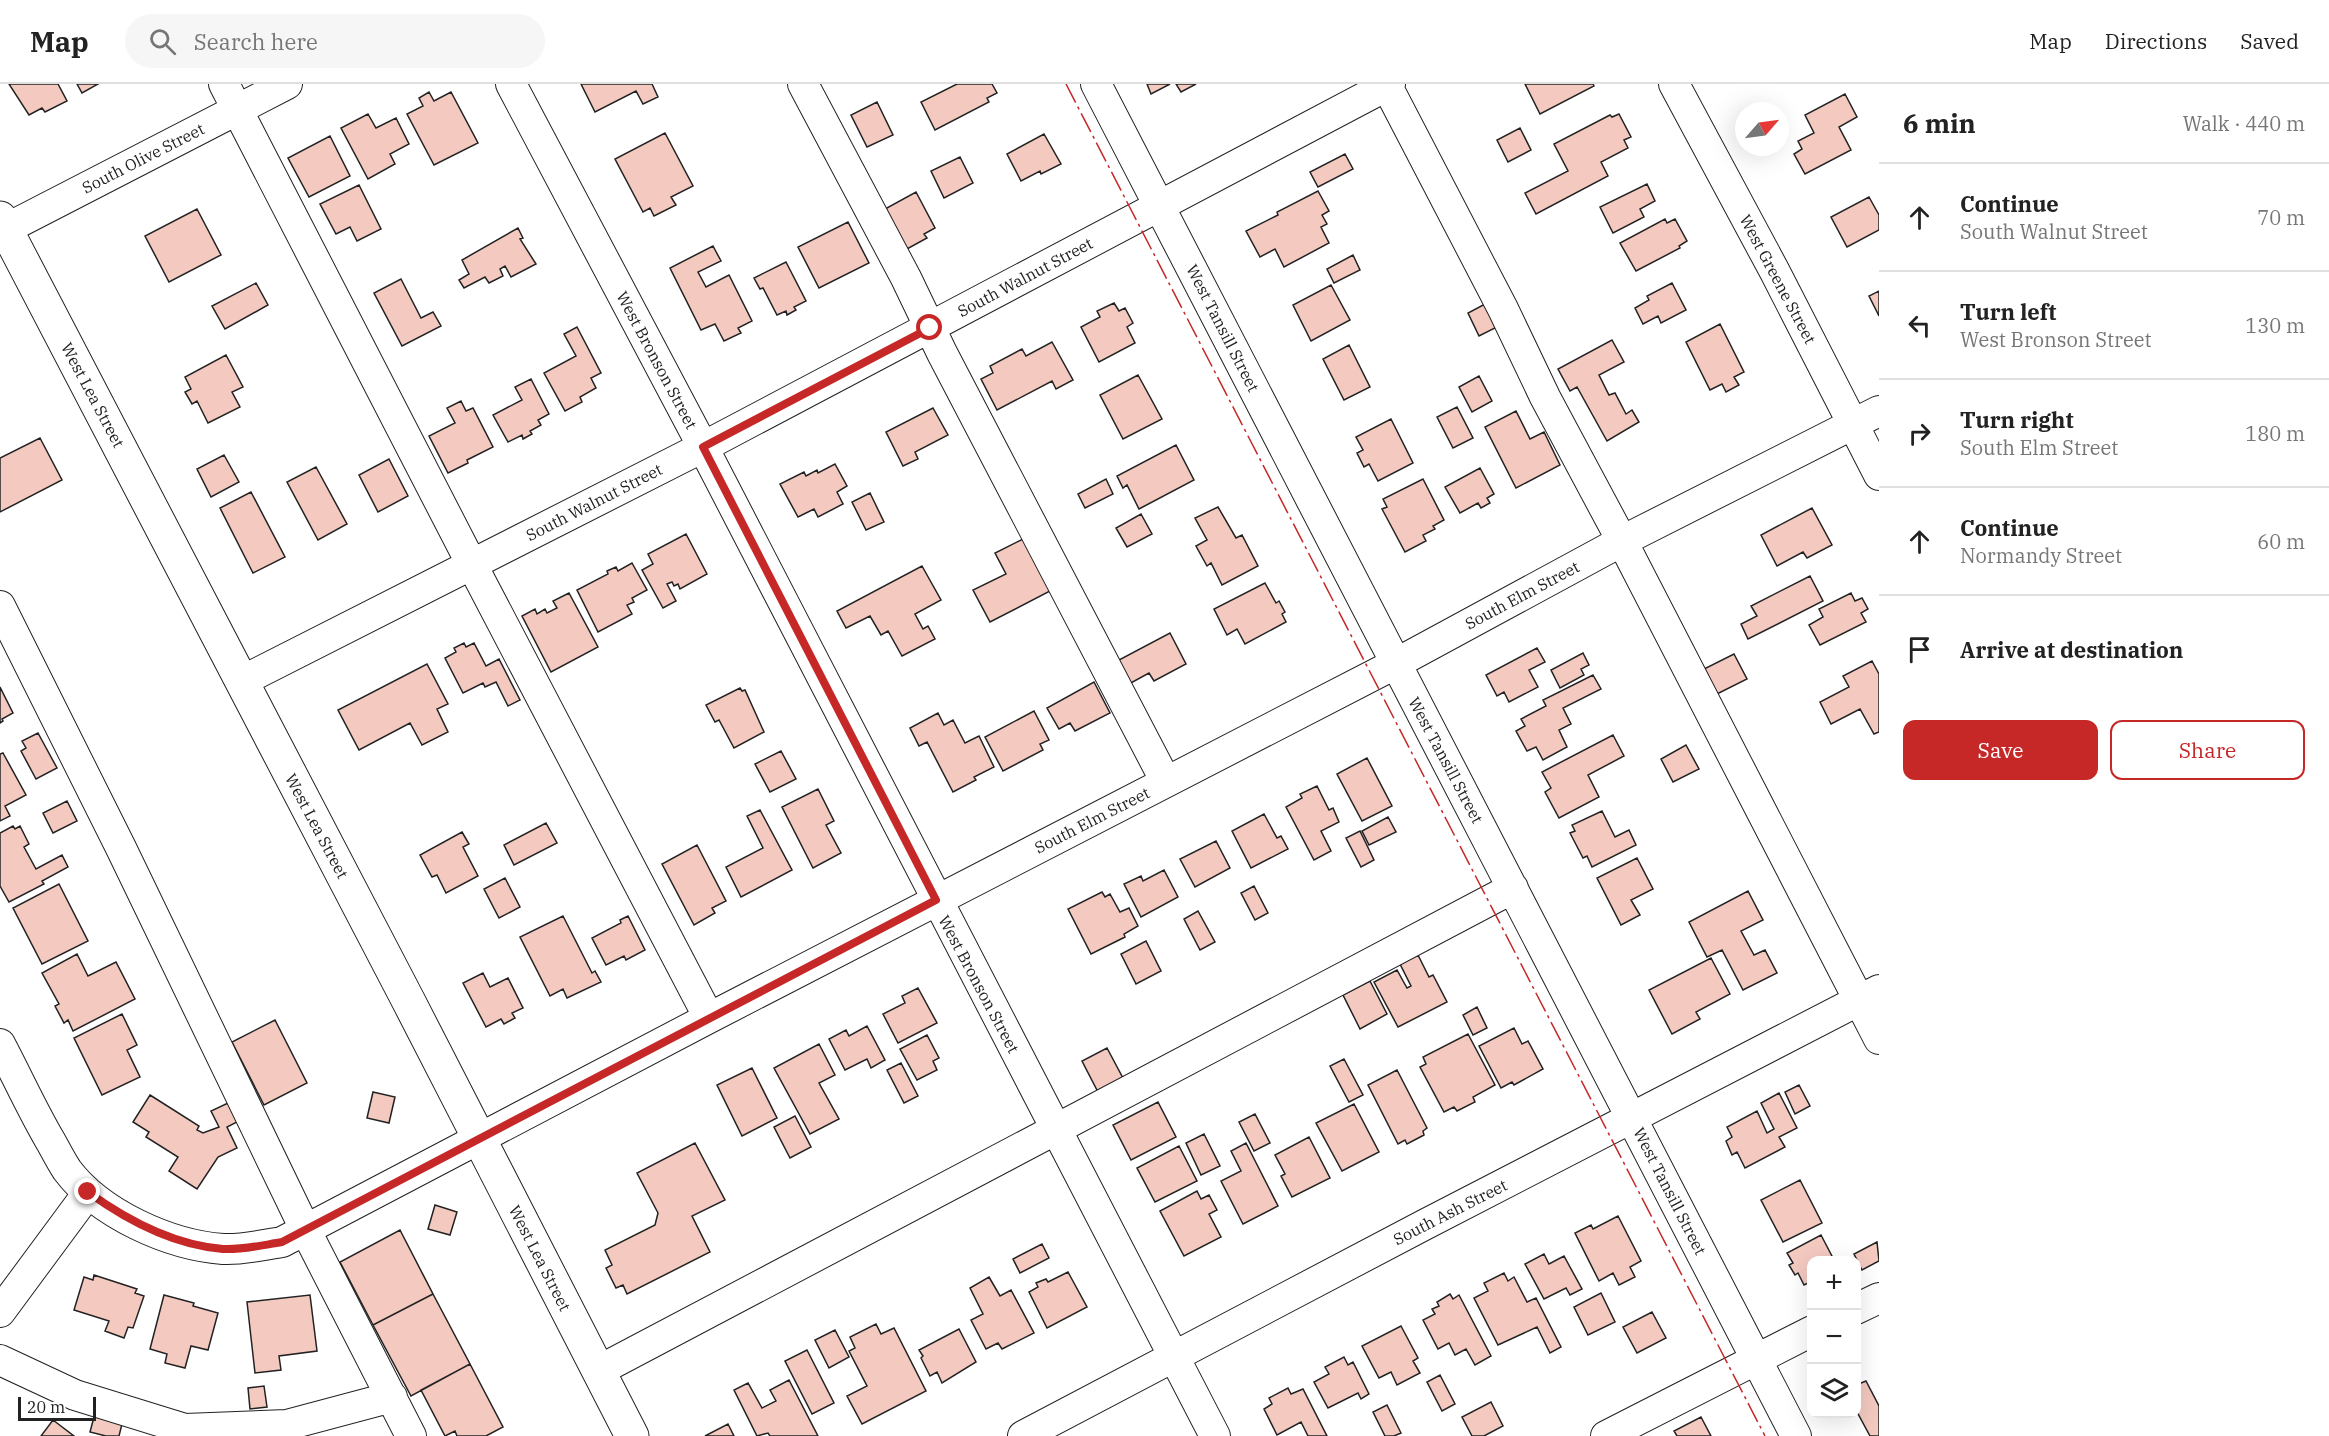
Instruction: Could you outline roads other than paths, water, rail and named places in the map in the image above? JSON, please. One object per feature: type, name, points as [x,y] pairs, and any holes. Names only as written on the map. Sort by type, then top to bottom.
[{"type":"main road","name":"West Lea Street","points":[[2,226],[242,681],[632,1436]]},
{"type":"street","points":[[225,84],[471,563],[709,1018]]},
{"type":"street","name":"South Olive Street","points":[[2,226],[238,111],[287,84]]},
{"type":"street","name":"West Bronson Street","points":[[511,84],[703,447],[1215,1436]]},
{"type":"street","points":[[802,84],[906,278],[1101,661],[1166,782]]},
{"type":"street","name":"West Tansill Street","points":[[1096,84],[1796,1436]]},
{"type":"street","name":"West Greene Street","points":[[1674,84],[1775,272],[1866,418],[1879,475]]},
{"type":"street","points":[[1388,85],[1545,396],[1869,995],[1879,1039]]},
{"type":"street","name":"South Walnut Street","points":[[242,681],[703,447],[1388,85]]},
{"type":"street","name":"South Elm Street","points":[[0,1044],[37,1118],[67,1170],[88,1192],[121,1216],[187,1243],[223,1249],[247,1248],[282,1242],[936,900],[1395,664],[1622,540],[1866,418]]},
{"type":"street","points":[[0,606],[121,848],[305,1229],[411,1436]]},
{"type":"street","points":[[598,1371],[1513,888]]},
{"type":"street","name":"South Ash Street","points":[[1023,1436],[1869,995]]},
{"type":"street","points":[[0,1312],[88,1192]]},
{"type":"street","points":[[1861,1307],[1879,1298]]},
{"type":"street","points":[[1606,1436],[1807,1333]]},
{"type":"street","points":[[0,1360],[75,1395],[185,1429],[287,1425],[392,1396]]}]
